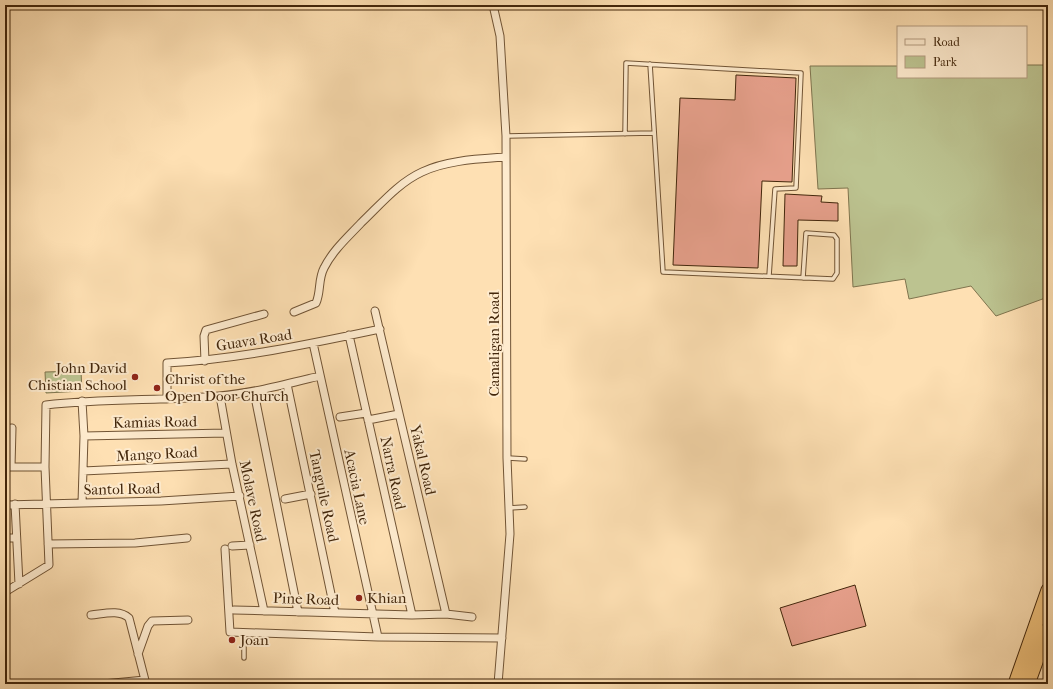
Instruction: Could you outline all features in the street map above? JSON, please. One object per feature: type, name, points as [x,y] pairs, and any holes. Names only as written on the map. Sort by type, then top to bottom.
[{"type":"highway","points":[[1015,684],[1048,590]]},
{"type":"highway","points":[[1028,684],[1048,629]]},
{"type":"street","name":"Camaligan Road","points":[[493,5],[500,36],[506,136],[507,458],[510,534],[498,684]]},
{"type":"street","points":[[294,312],[316,303],[320,278],[335,250],[390,194],[404,182],[422,172],[438,166],[475,159],[506,157]]},
{"type":"street","name":"Yakal Road","points":[[376,311],[446,614]]},
{"type":"street","points":[[205,361],[204,336],[206,330],[264,314]]},
{"type":"street","name":"Guava Road","points":[[167,399],[167,363],[205,361],[313,343],[380,329]]},
{"type":"street","name":"Narra Road","points":[[350,335],[412,615]]},
{"type":"street","name":"Acacia Lane","points":[[313,343],[378,637]]},
{"type":"street","points":[[5,592],[49,565],[45,467],[46,405],[82,401],[220,396],[254,392],[320,376]]},
{"type":"street","name":"Tanguile Road","points":[[287,384],[335,613]]},
{"type":"street","points":[[254,392],[298,612]]},
{"type":"street","name":"Molave Road","points":[[220,396],[232,464],[264,611]]},
{"type":"street","points":[[82,401],[84,436],[82,503]]},
{"type":"street","points":[[340,417],[399,414]]},
{"type":"street","points":[[5,429],[12,428],[8,467],[45,467]]},
{"type":"street","name":"Kamias Road","points":[[84,436],[226,433]]},
{"type":"street","name":"Mango Road","points":[[83,471],[232,464]]},
{"type":"street","points":[[285,498],[310,494]]},
{"type":"street","name":"Santol Road","points":[[5,504],[161,501],[240,496]]},
{"type":"street","points":[[15,504],[19,584]]},
{"type":"street","points":[[5,538],[16,538]]},
{"type":"street","points":[[48,544],[135,543],[187,538]]},
{"type":"street","points":[[250,545],[229,548],[230,632],[378,637],[502,638]]},
{"type":"street","name":"Pine Road","points":[[234,610],[412,615],[446,614],[472,616]]},
{"type":"street","points":[[91,615],[116,613],[125,614],[129,618],[145,682],[103,684]]},
{"type":"street","points":[[138,655],[148,626],[152,621],[188,620]]},
{"type":"lane","points":[[625,134],[626,63],[801,73],[796,188],[775,189],[769,276]]},
{"type":"lane","points":[[650,64],[653,133],[663,272],[769,276],[803,278],[833,279],[837,273],[837,239],[834,235],[806,233],[803,278]]},
{"type":"lane","points":[[506,136],[653,133]]},
{"type":"lane","points":[[507,458],[525,459]]},
{"type":"lane","points":[[509,508],[525,507]]},
{"type":"lane","points":[[244,632],[244,658]]},
{"type":"green space","points":[[1027,65],[1048,65],[1048,297],[996,316],[971,286],[909,299],[905,279],[853,287],[848,188],[818,189],[810,66],[897,66],[897,78],[1027,78]]},
{"type":"green space","points":[[81,371],[82,391],[46,393],[45,372]]},
{"type":"building","points":[[736,75],[796,78],[792,182],[762,181],[758,268],[673,265],[680,98],[735,100]]},
{"type":"building","points":[[785,194],[822,196],[821,202],[838,203],[838,221],[798,220],[797,266],[783,266]]},
{"type":"building","points":[[855,585],[866,626],[792,646],[780,608]]},
{"type":"place","name":"John David Chistian School","points":[[135,377]]},
{"type":"place","name":"Christ of the Open Door Church","points":[[157,388]]},
{"type":"place","name":"Khian","points":[[359,598]]},
{"type":"place","name":"Joan","points":[[232,640]]}]
